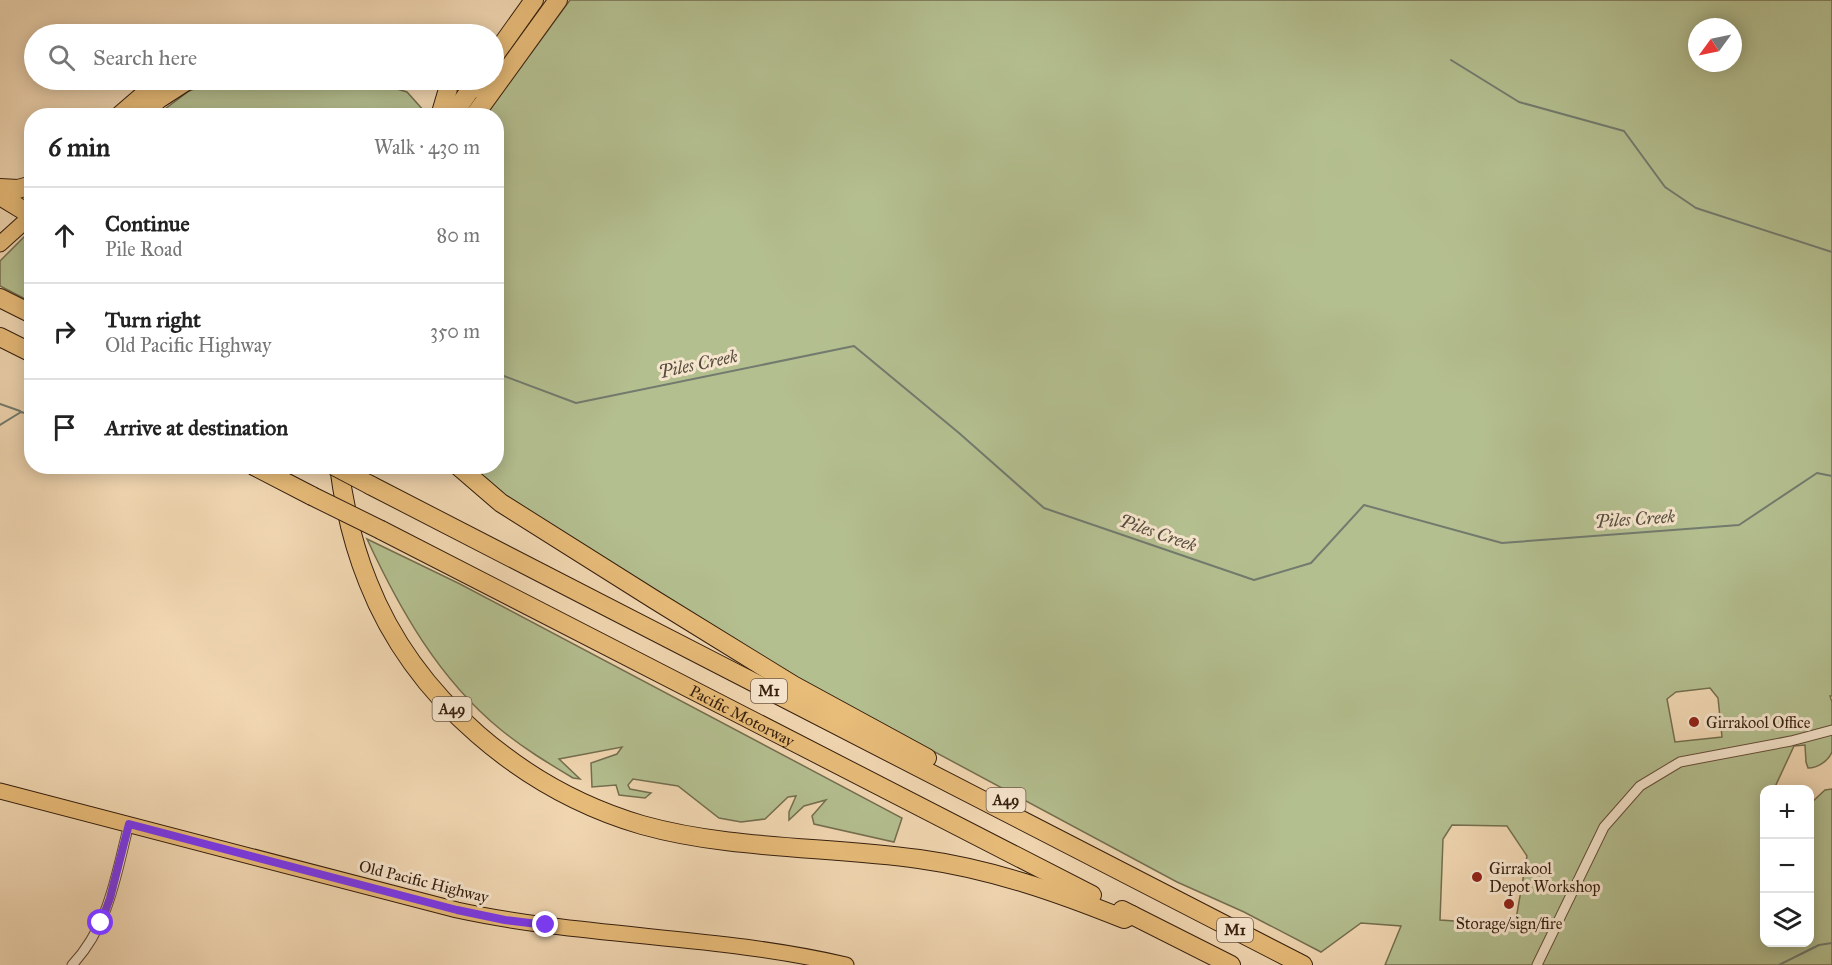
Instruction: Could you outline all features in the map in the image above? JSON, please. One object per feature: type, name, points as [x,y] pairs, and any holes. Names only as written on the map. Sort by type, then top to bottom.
[{"type":"highway","points":[[504,42],[534,0]]},
{"type":"highway","points":[[504,70],[558,0]]},
{"type":"highway","points":[[504,34],[519,21]]},
{"type":"highway","points":[[442,108],[448,90]]},
{"type":"highway","points":[[456,108],[465,90]]},
{"type":"highway","points":[[479,108],[490,90]]},
{"type":"highway","points":[[128,108],[148,94]]},
{"type":"highway","points":[[0,188],[24,187]]},
{"type":"highway","points":[[0,196],[24,208]]},
{"type":"highway","points":[[0,298],[24,310]]},
{"type":"highway","points":[[0,337],[24,349]]},
{"type":"highway","name":"Pacific Motorway","points":[[269,474],[1231,965]]},
{"type":"highway","name":"A49","points":[[340,474],[352,536],[368,582],[381,611],[400,642],[429,684],[463,721],[529,774],[612,815],[688,836],[919,859],[990,872],[1056,892],[1124,919],[1132,915]]},
{"type":"highway","name":"M1","points":[[348,474],[1303,965]]},
{"type":"highway","name":"A49","points":[[468,474],[501,502],[793,685],[1155,879],[1167,895]]},
{"type":"main road","points":[[133,108],[154,90]]},
{"type":"main road","points":[[150,108],[176,90]]},
{"type":"main road","points":[[0,230],[24,214]]},
{"type":"main road","points":[[0,244],[24,217]]},
{"type":"main road","name":"Old Pacific Highway","points":[[0,791],[457,910],[505,920],[751,947],[798,954],[846,965]]},
{"type":"street","points":[[1537,965],[1604,827],[1640,786],[1680,762],[1791,741],[1832,730]]},
{"type":"street","points":[[72,965],[89,945],[106,911],[129,824]]},
{"type":"green space","points":[[570,0],[1832,0],[1832,696],[1830,696],[1832,752],[1822,763],[1808,768],[1805,745],[1794,746],[1776,785],[1760,785],[1760,947],[1814,947],[1814,800],[1825,790],[1832,789],[1832,965],[1385,965],[1401,926],[1361,923],[1321,952],[1244,912],[1177,882],[771,664],[506,499],[477,474],[504,474],[504,108],[491,108]],"holes":[[[1710,688],[1718,698],[1722,737],[1675,742],[1667,699],[1676,692]],[[1452,825],[1507,826],[1527,856],[1515,925],[1440,920],[1443,839]]]},
{"type":"green space","points":[[400,90],[407,92],[421,108],[166,108],[189,91]]},
{"type":"green space","points":[[24,237],[24,298],[0,286],[0,261]]},
{"type":"green space","points":[[367,539],[460,584],[902,818],[894,842],[814,824],[812,816],[826,800],[804,806],[789,820],[789,812],[796,796],[788,797],[765,819],[741,822],[719,818],[678,786],[633,779],[628,785],[630,789],[651,793],[645,798],[619,795],[616,785],[592,787],[591,763],[617,754],[622,747],[559,759],[580,779],[573,778],[500,729],[458,688],[423,642],[393,592]]},
{"type":"waterway","points":[[1451,60],[1519,102],[1624,131],[1665,187],[1696,208],[1832,252]]},
{"type":"waterway","name":"Piles Creek","points":[[504,376],[576,403],[854,346],[959,433],[1044,508],[1254,580],[1311,563],[1364,505],[1502,543],[1739,525],[1817,473],[1832,476]]},
{"type":"waterway","points":[[0,404],[20,411]]},
{"type":"waterway","name":"Piles Creek","points":[[0,425],[21,412],[24,413]]},
{"type":"waterway","points":[[1779,965],[1819,945],[1832,943]]},
{"type":"place","name":"Girrakool Office","points":[[1694,722]]},
{"type":"place","name":"Girrakool Depot Workshop","points":[[1477,877]]},
{"type":"place","name":"Storage/sign/fire","points":[[1509,904]]},
{"type":"route","points":[[101,923],[110,898],[129,824],[457,910],[505,920],[546,925]]}]
